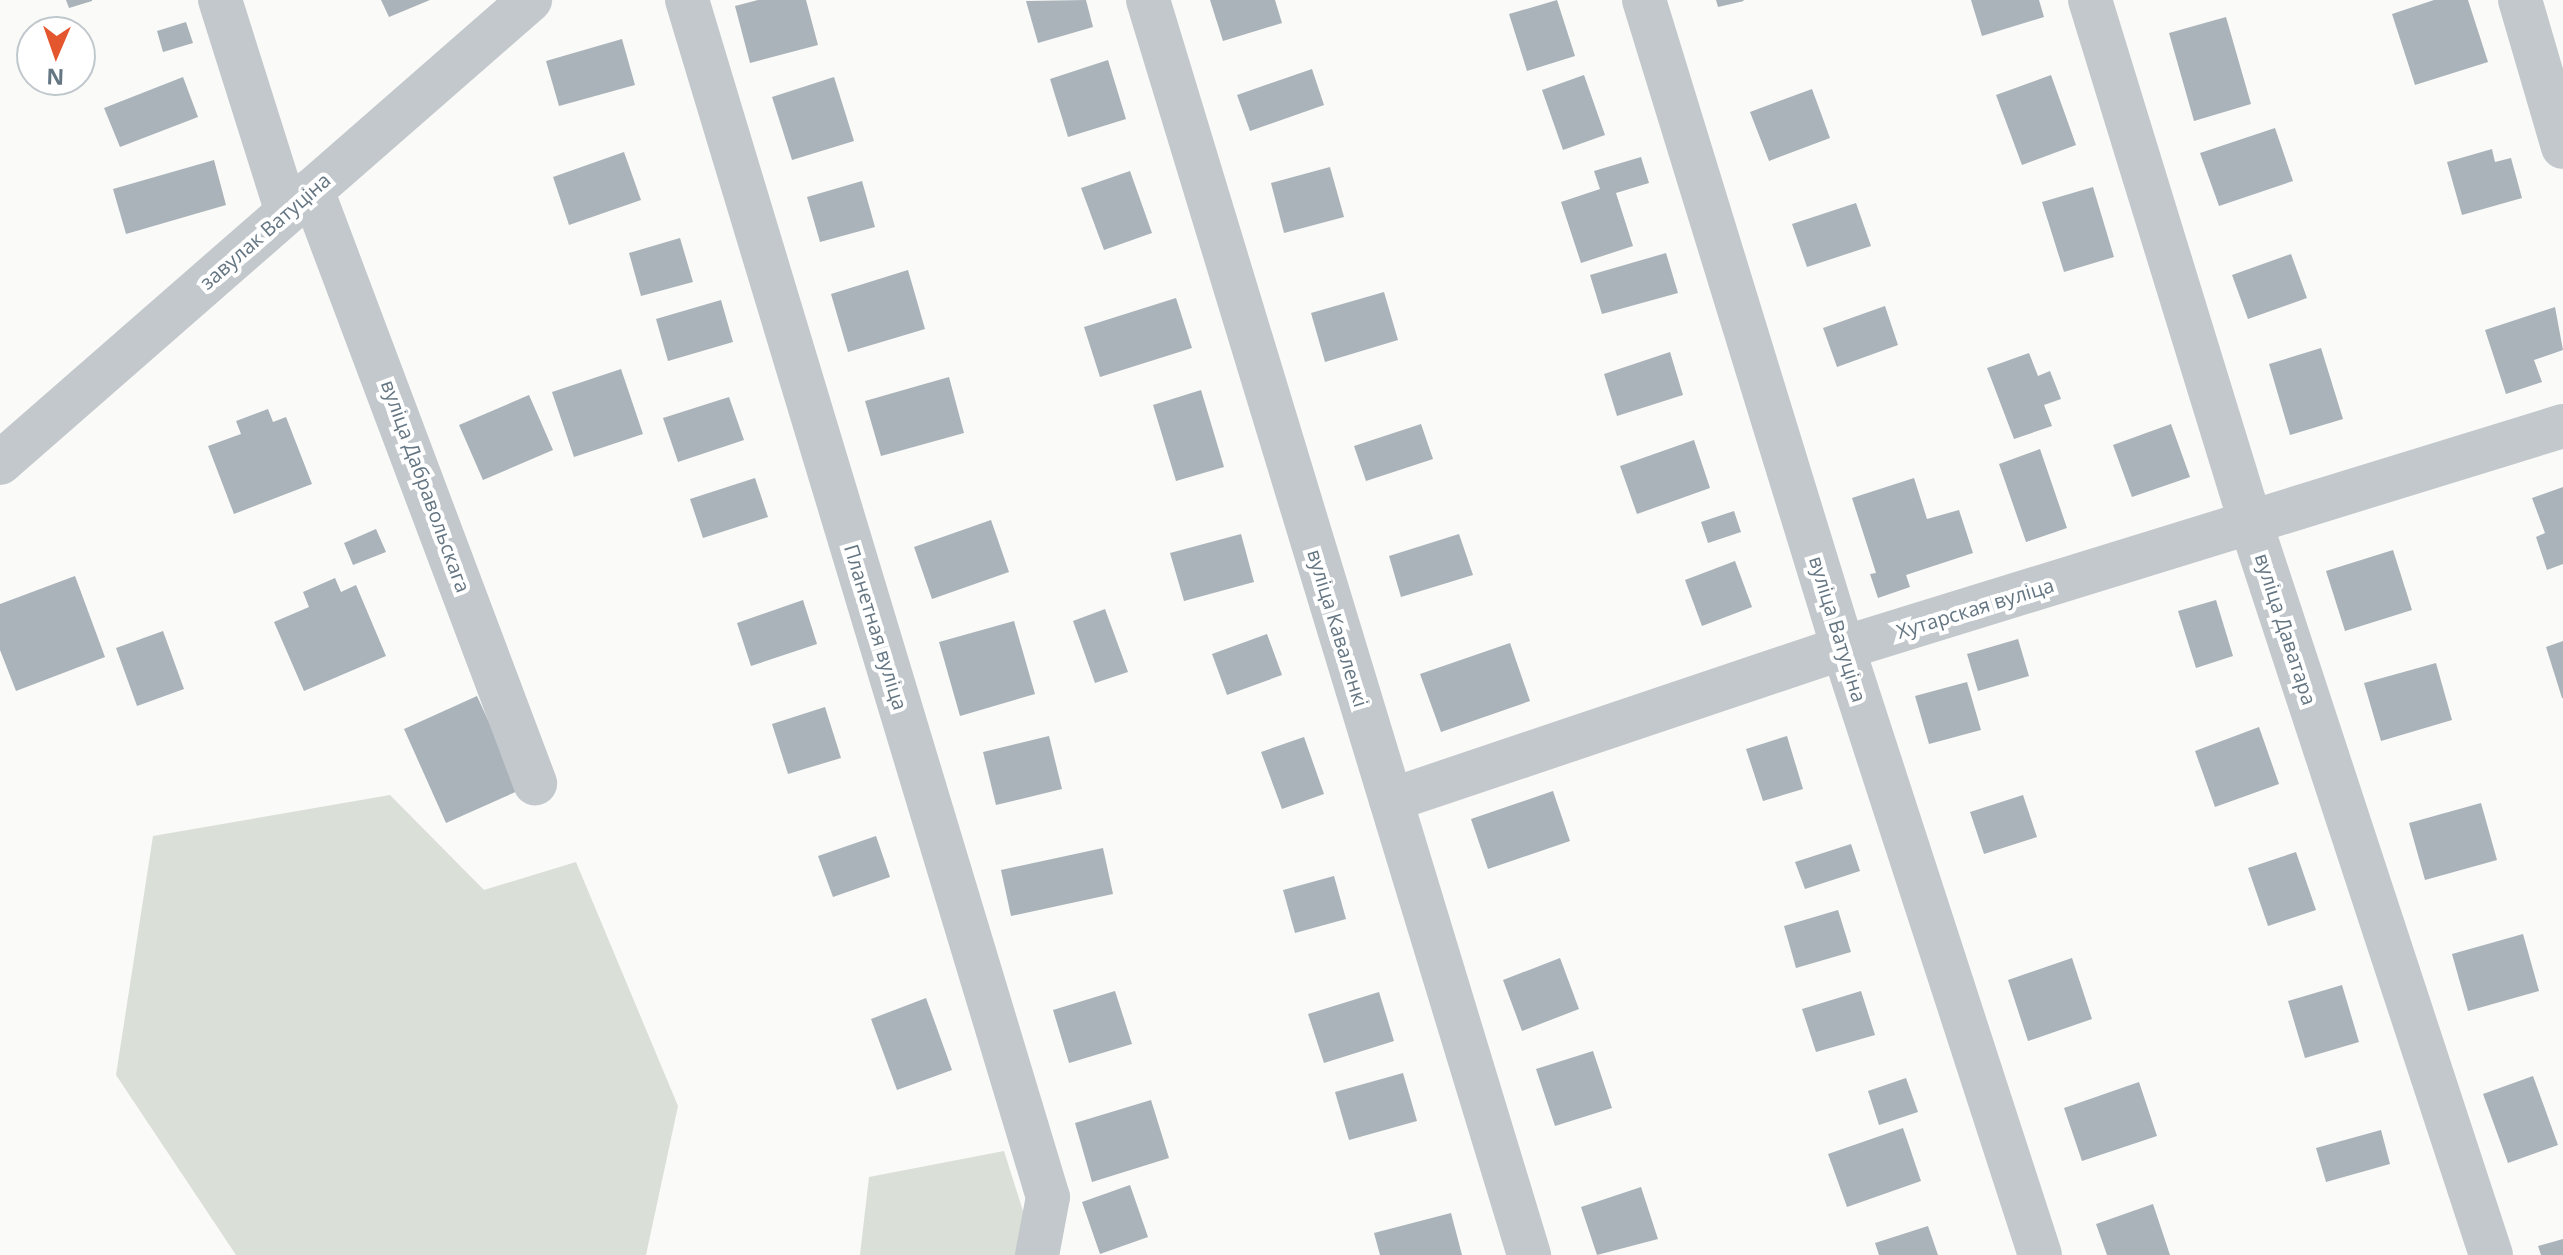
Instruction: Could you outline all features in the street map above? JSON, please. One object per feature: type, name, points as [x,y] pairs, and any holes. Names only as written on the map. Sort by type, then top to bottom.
[{"type":"street","name":"вуліца Дабравольскага","points":[[220,0],[535,783]]},
{"type":"street","name":"завулак Ватуціна","points":[[0,463],[530,0]]},
{"type":"street","name":"Планетная вуліца","points":[[687,0],[1048,1197],[1037,1255]]},
{"type":"street","name":"вуліца Каваленкі","points":[[1148,0],[1529,1255]]},
{"type":"street","name":"вуліца Ватуціна","points":[[1644,0],[1843,648],[2040,1255]]},
{"type":"street","name":"вуліца Даватара","points":[[2090,0],[2251,524],[2491,1255]]},
{"type":"street","points":[[2520,0],[2563,147]]},
{"type":"street","name":"Хутарская вуліца","points":[[1391,800],[1843,648],[2563,426]]},
{"type":"shaded area","points":[[390,795],[484,890],[576,862],[678,1106],[646,1255],[236,1255],[116,1075],[153,836]]},
{"type":"shaded area","points":[[1004,1151],[1023,1211],[1020,1255],[860,1255],[869,1177]]},
{"type":"building","points":[[66,0],[92,0],[92,1],[69,8]]},
{"type":"building","points":[[381,0],[430,0],[389,17]]},
{"type":"building","points":[[758,0],[806,0],[818,45],[750,63],[735,6]]},
{"type":"building","points":[[1086,0],[1093,27],[1038,43],[1026,1]]},
{"type":"building","points":[[1210,0],[1275,0],[1282,23],[1223,41]]},
{"type":"building","points":[[1557,0],[1575,56],[1527,71],[1509,14]]},
{"type":"building","points":[[1716,0],[1743,0],[1744,1],[1718,7]]},
{"type":"building","points":[[1971,0],[2039,0],[2044,17],[1982,36]]},
{"type":"building","points":[[2434,0],[2468,0],[2488,62],[2415,85],[2392,14]]},
{"type":"building","points":[[2226,17],[2251,104],[2194,121],[2169,33]]},
{"type":"building","points":[[186,22],[193,43],[163,52],[157,31]]},
{"type":"building","points":[[622,39],[635,85],[559,106],[546,61]]},
{"type":"building","points":[[1108,60],[1126,119],[1068,137],[1050,79]]},
{"type":"building","points":[[1312,69],[1324,105],[1250,131],[1237,95]]},
{"type":"building","points":[[1584,75],[1605,135],[1563,150],[1542,90]]},
{"type":"building","points":[[2051,75],[2076,145],[2022,165],[1996,95]]},
{"type":"building","points":[[183,77],[198,117],[120,147],[104,108]]},
{"type":"building","points":[[834,77],[854,141],[792,160],[772,97]]},
{"type":"building","points":[[1812,89],[1830,138],[1769,161],[1750,112]]},
{"type":"building","points":[[2275,128],[2293,181],[2219,206],[2200,153]]},
{"type":"building","points":[[2492,149],[2495,162],[2511,158],[2522,198],[2462,215],[2447,162]]},
{"type":"building","points":[[624,152],[641,200],[569,225],[553,177]]},
{"type":"building","points":[[1641,157],[1649,183],[1616,193],[1633,246],[1581,263],[1561,202],[1600,189],[1594,171]]},
{"type":"building","points":[[214,160],[226,205],[126,234],[113,189]]},
{"type":"building","points":[[1330,167],[1344,217],[1284,233],[1271,183]]},
{"type":"building","points":[[1130,171],[1152,233],[1104,250],[1081,188]]},
{"type":"building","points":[[862,181],[875,227],[820,242],[807,197]]},
{"type":"building","points":[[2093,187],[2114,257],[2064,272],[2042,202]]},
{"type":"building","points":[[1856,203],[1871,246],[1807,267],[1792,224]]},
{"type":"building","points":[[680,238],[693,282],[641,296],[629,253]]},
{"type":"building","points":[[1666,253],[1678,293],[1602,314],[1590,275]]},
{"type":"building","points":[[2291,254],[2307,298],[2248,319],[2232,275]]},
{"type":"building","points":[[908,270],[925,329],[848,352],[831,294]]},
{"type":"building","points":[[1384,292],[1398,340],[1325,362],[1311,313]]},
{"type":"building","points":[[1176,298],[1192,348],[1100,377],[1084,327]]},
{"type":"building","points":[[721,300],[733,342],[668,361],[656,319]]},
{"type":"building","points":[[1885,306],[1898,345],[1837,367],[1823,328]]},
{"type":"building","points":[[2555,307],[2563,350],[2534,360],[2542,382],[2506,394],[2485,330]]},
{"type":"building","points":[[2321,348],[2343,419],[2290,435],[2269,364]]},
{"type":"building","points":[[1670,352],[1683,395],[1617,416],[1604,374]]},
{"type":"building","points":[[2029,353],[2038,376],[2050,371],[2061,399],[2044,405],[2052,426],[2014,439],[1987,368]]},
{"type":"building","points":[[621,369],[643,434],[574,457],[552,392]]},
{"type":"building","points":[[949,377],[964,433],[881,456],[865,401]]},
{"type":"building","points":[[1201,390],[1224,467],[1176,481],[1153,405]]},
{"type":"building","points":[[529,395],[553,450],[483,480],[459,425]]},
{"type":"building","points":[[729,397],[744,440],[678,462],[663,418]]},
{"type":"building","points":[[268,409],[273,422],[286,417],[312,484],[234,514],[208,446],[241,434],[236,421]]},
{"type":"building","points":[[1421,424],[1433,459],[1366,481],[1354,446]]},
{"type":"building","points":[[2171,424],[2190,477],[2132,497],[2113,445]]},
{"type":"building","points":[[1694,440],[1710,488],[1637,514],[1620,466]]},
{"type":"building","points":[[2040,449],[2067,528],[2026,542],[1999,464]]},
{"type":"building","points":[[755,478],[768,517],[703,538],[690,499]]},
{"type":"building","points":[[1914,478],[1927,519],[1959,510],[1973,553],[1906,575],[1910,587],[1878,598],[1870,574],[1876,573],[1852,498]]},
{"type":"building","points":[[2563,487],[2563,564],[2547,570],[2536,537],[2545,533],[2532,498]]},
{"type":"building","points":[[1734,511],[1741,532],[1708,543],[1701,522]]},
{"type":"building","points":[[991,520],[1009,572],[932,599],[914,547]]},
{"type":"building","points":[[376,529],[386,552],[353,565],[344,543]]},
{"type":"building","points":[[1241,534],[1254,582],[1184,601],[1170,553]]},
{"type":"building","points":[[1459,534],[1473,575],[1401,597],[1389,556]]},
{"type":"building","points":[[2393,550],[2412,610],[2345,631],[2326,571]]},
{"type":"building","points":[[1735,561],[1752,607],[1702,626],[1685,580]]},
{"type":"building","points":[[75,576],[105,657],[16,691],[0,650],[0,604]]},
{"type":"building","points":[[335,578],[341,592],[356,585],[386,656],[304,691],[274,622],[309,607],[303,592]]},
{"type":"building","points":[[803,600],[817,644],[751,666],[737,623]]},
{"type":"building","points":[[2216,600],[2233,656],[2196,668],[2178,611]]},
{"type":"building","points":[[1105,609],[1128,672],[1095,683],[1073,621]]},
{"type":"building","points":[[1014,621],[1035,694],[960,716],[939,642]]},
{"type":"building","points":[[163,631],[184,689],[137,706],[116,648]]},
{"type":"building","points":[[1267,634],[1282,675],[1227,695],[1212,654]]},
{"type":"building","points":[[2018,639],[2029,676],[1978,691],[1967,654]]},
{"type":"building","points":[[2563,641],[2563,698],[2562,698],[2546,647]]},
{"type":"building","points":[[1510,643],[1530,701],[1441,732],[1420,674]]},
{"type":"building","points":[[2436,663],[2452,720],[2381,741],[2364,683]]},
{"type":"building","points":[[1967,682],[1981,730],[1929,744],[1915,696]]},
{"type":"building","points":[[477,696],[520,790],[446,823],[404,729]]},
{"type":"building","points":[[825,707],[841,758],[788,774],[772,724]]},
{"type":"building","points":[[2259,727],[2279,784],[2215,807],[2195,751]]},
{"type":"building","points":[[1049,736],[1062,789],[996,805],[983,752]]},
{"type":"building","points":[[1787,736],[1803,789],[1763,801],[1746,749]]},
{"type":"building","points":[[1304,737],[1324,794],[1282,809],[1261,752]]},
{"type":"building","points":[[1553,791],[1570,841],[1488,869],[1471,819]]},
{"type":"building","points":[[2023,795],[2037,837],[1984,854],[1970,812]]},
{"type":"building","points":[[2481,803],[2497,860],[2425,880],[2409,823]]},
{"type":"building","points":[[876,836],[890,877],[833,897],[818,856]]},
{"type":"building","points":[[1851,844],[1860,871],[1805,889],[1795,862]]},
{"type":"building","points":[[1103,848],[1113,894],[1011,916],[1001,870]]},
{"type":"building","points":[[2296,852],[2316,910],[2268,926],[2248,868]]},
{"type":"building","points":[[1334,876],[1346,919],[1295,933],[1283,890]]},
{"type":"building","points":[[1838,910],[1851,952],[1796,968],[1784,926]]},
{"type":"building","points":[[2523,934],[2539,991],[2468,1011],[2452,954]]},
{"type":"building","points":[[1560,958],[1579,1009],[1522,1031],[1503,980]]},
{"type":"building","points":[[2072,958],[2092,1019],[2028,1041],[2008,980]]},
{"type":"building","points":[[2342,985],[2359,1042],[2305,1058],[2288,1001]]},
{"type":"building","points":[[1115,991],[1132,1044],[1069,1063],[1053,1010]]},
{"type":"building","points":[[1861,991],[1875,1035],[1816,1052],[1802,1009]]},
{"type":"building","points":[[1379,992],[1394,1041],[1324,1063],[1308,1014]]},
{"type":"building","points":[[926,998],[952,1070],[897,1090],[871,1019]]},
{"type":"building","points":[[1593,1051],[1612,1108],[1555,1126],[1536,1069]]},
{"type":"building","points":[[1403,1073],[1417,1121],[1349,1140],[1335,1092]]},
{"type":"building","points":[[2533,1076],[2558,1145],[2508,1163],[2483,1094]]},
{"type":"building","points":[[1906,1078],[1918,1112],[1879,1125],[1868,1091]]},
{"type":"building","points":[[2139,1082],[2157,1136],[2082,1161],[2064,1108]]},
{"type":"building","points":[[1151,1100],[1169,1158],[1092,1182],[1075,1123]]},
{"type":"building","points":[[1903,1128],[1921,1181],[1847,1207],[1828,1154]]},
{"type":"building","points":[[2381,1130],[2390,1164],[2326,1182],[2316,1148]]},
{"type":"building","points":[[1130,1185],[1148,1237],[1100,1254],[1082,1202]]},
{"type":"building","points":[[1641,1187],[1658,1239],[1597,1255],[1581,1207]]},
{"type":"building","points":[[2153,1204],[2170,1255],[2107,1255],[2096,1224]]},
{"type":"building","points":[[1451,1213],[1462,1255],[1380,1255],[1374,1233]]},
{"type":"building","points":[[1928,1226],[1938,1255],[1879,1255],[1875,1243]]},
{"type":"building","points":[[2563,1239],[2563,1255],[2541,1255],[2538,1246]]}]
